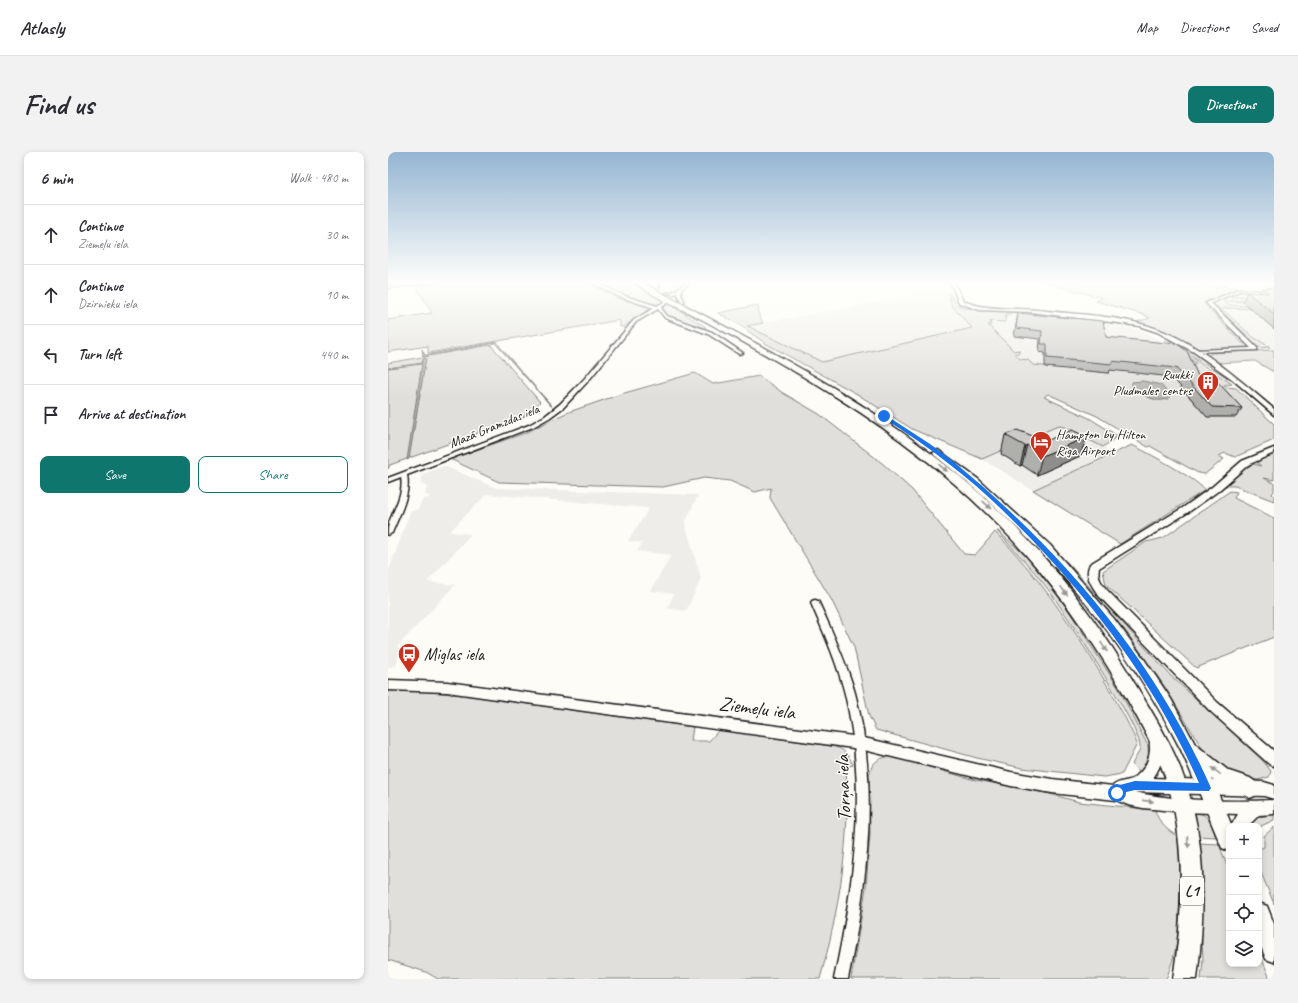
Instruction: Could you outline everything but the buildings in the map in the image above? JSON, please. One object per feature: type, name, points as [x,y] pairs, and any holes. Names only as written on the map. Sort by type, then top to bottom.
[{"type":"main road","points":[[715,321],[868,414],[926,454],[982,501],[1034,554],[1112,658],[1156,736],[1180,795]]},
{"type":"main road","points":[[718,321],[816,375],[890,420],[952,463],[1007,511],[1076,582],[1110,625],[1160,699],[1186,744],[1226,835]]},
{"type":"main road","points":[[1186,744],[1217,773],[1250,789]]},
{"type":"main road","name":"L1","points":[[1180,795],[1188,837],[1192,882],[1190,948],[1185,979]]},
{"type":"main road","points":[[1262,921],[1274,951]]},
{"type":"street","name":"Mazā Gramzdas iela","points":[[388,480],[531,426],[550,416],[591,375],[636,321]]},
{"type":"street","points":[[674,321],[710,333],[741,353]]},
{"type":"street","points":[[1113,321],[1132,323],[1167,334],[1196,351],[1245,386],[1274,413]]},
{"type":"street","points":[[1196,351],[1255,349],[1226,321]]},
{"type":"street","points":[[1272,761],[1178,672],[1095,584],[1092,572],[1094,566],[1187,509],[1218,486],[1232,472],[1245,463],[1274,450]]},
{"type":"street","points":[[388,533],[400,503],[406,480],[404,474]]},
{"type":"street","name":"Torņa iela","points":[[815,603],[839,654],[850,688],[860,742],[864,804],[863,838],[857,896],[842,979]]},
{"type":"street","name":"Ziemeļu iela","points":[[388,685],[446,687],[860,742],[1011,779],[1052,786],[1117,793],[1123,797],[1131,799],[1180,795]]},
{"type":"street","points":[[1135,785],[1148,776],[1153,767],[1156,754],[1156,736]]},
{"type":"street","name":"Ziemeļu iela","points":[[1117,793],[1119,789],[1135,785],[1180,795],[1214,806],[1256,808],[1274,807]]},
{"type":"street","points":[[1180,795],[1206,788],[1264,789],[1274,792]]},
{"type":"street","points":[[1242,823],[1246,816],[1256,808]]},
{"type":"shaded area","points":[[388,321],[617,321],[428,353],[428,346],[388,352]]},
{"type":"shaded area","points":[[620,321],[632,321],[624,327],[620,327]]},
{"type":"shaded area","points":[[679,321],[696,321],[706,327],[699,329]]},
{"type":"shaded area","points":[[732,321],[762,321],[763,323],[747,326],[822,362],[972,328],[965,321],[1005,321],[1005,322],[990,321],[991,325],[988,325],[1014,351],[1019,350],[1019,353],[1015,354],[1020,359],[1028,360],[1033,365],[1109,373],[1109,370],[1196,363],[1163,342],[1165,340],[1232,384],[1224,385],[1227,387],[1236,388],[1274,424],[1274,440],[1235,457],[1225,453],[1219,456],[1224,459],[1205,474],[1198,473],[1150,446],[1148,447],[1097,416],[1048,394],[1044,397],[1089,418],[1118,436],[1103,447],[1064,427],[1058,426],[982,459],[912,429],[857,394],[765,343]]},
{"type":"shaded area","points":[[775,321],[966,321],[973,328],[822,362],[746,326]]},
{"type":"shaded area","points":[[982,321],[1073,321],[1122,326],[1143,331],[1196,363],[1213,378],[1188,381],[1025,366]]},
{"type":"shaded area","points":[[1141,321],[1220,321],[1242,343],[1247,343],[1249,347],[1194,348],[1156,328],[1136,322]]},
{"type":"shaded area","points":[[1154,321],[1274,321],[1274,350],[1254,351],[1228,330],[1246,348],[1236,348]]},
{"type":"shaded area","points":[[1231,321],[1235,321],[1253,337],[1270,347],[1265,348],[1252,344],[1255,343]]},
{"type":"shaded area","points":[[1168,340],[1177,342],[1208,361],[1237,384]]},
{"type":"shaded area","points":[[497,342],[552,406],[495,343],[423,357],[422,349],[425,355]]},
{"type":"shaded area","points":[[491,345],[540,402],[525,416],[390,465],[388,469],[388,363]]},
{"type":"shaded area","points":[[1274,350],[1274,372],[1255,361],[1217,363],[1208,355],[1212,353]]},
{"type":"shaded area","points":[[426,358],[409,459],[407,460],[422,364],[388,368],[422,363],[423,359]]},
{"type":"shaded area","points":[[695,373],[713,384],[759,376],[783,393],[819,414],[882,463],[912,490],[964,554],[975,555],[995,532],[1026,565],[1066,619],[1102,676],[1125,718],[1137,744],[1122,774],[1104,777],[1022,768],[977,758],[876,730],[869,716],[854,647],[831,599],[770,498],[771,488],[755,492],[730,481],[704,478],[663,487],[499,482],[450,459],[525,433],[566,413],[621,394]]},
{"type":"shaded area","points":[[1143,381],[1161,385],[1171,397],[1155,400],[1145,396],[1132,387],[1132,382]]},
{"type":"shaded area","points":[[1058,426],[1064,427],[1114,453],[1033,490],[982,459]]},
{"type":"shaded area","points":[[1132,445],[1181,472],[1205,490],[1120,544],[1033,490]]},
{"type":"shaded area","points":[[1274,455],[1274,480],[1264,478],[1274,483],[1274,491],[1272,494],[1274,496],[1274,501],[1235,486],[1225,486],[1243,469],[1254,464],[1261,466],[1257,463],[1266,457]]},
{"type":"shaded area","points":[[444,466],[496,488],[698,495],[685,523],[701,579],[686,611],[667,608],[674,594],[651,591],[671,555],[637,551],[643,543],[628,541],[649,508],[487,494],[449,532],[471,534],[427,582],[455,585],[397,647],[400,648],[396,666],[388,667],[388,573],[410,512],[418,509],[423,499],[429,498],[430,496],[425,495],[427,486],[420,484],[423,474]]},
{"type":"shaded area","points":[[1230,491],[1237,492],[1234,498],[1274,518],[1274,637],[1196,668],[1106,585],[1103,571],[1146,542],[1163,538]]},
{"type":"shaded area","points":[[997,531],[1027,557],[1048,583],[1067,608],[1119,689],[1148,746],[1149,763],[1141,774],[1132,764],[1140,748],[1137,737],[1129,718],[1116,695],[1084,642],[1047,588]]},
{"type":"shaded area","points":[[1066,561],[1171,676],[1263,761],[1271,771],[1269,777],[1258,780],[1231,776],[1205,753],[1165,687],[1125,630],[1105,610]]},
{"type":"shaded area","points":[[412,690],[472,696],[693,727],[691,741],[709,741],[719,730],[831,746],[842,750],[853,765],[846,767],[847,821],[842,874],[833,927],[820,979],[438,979],[426,972],[388,960],[388,691]]},
{"type":"shaded area","points":[[890,756],[971,779],[1050,794],[1079,802],[1155,810],[1164,826],[1172,833],[1180,837],[1182,855],[1183,891],[1180,927],[1172,962],[1166,979],[851,979],[866,888],[870,834],[869,775],[876,762],[882,758]]},
{"type":"shaded area","points":[[1196,813],[1204,815],[1207,818],[1216,837],[1196,836],[1193,814]]},
{"type":"shaded area","points":[[1274,814],[1274,820],[1262,826],[1262,823],[1251,823],[1255,818]]},
{"type":"shaded area","points":[[1274,827],[1274,904],[1262,875],[1262,848],[1264,847],[1264,836]]},
{"type":"shaded area","points":[[1197,843],[1219,844],[1226,863],[1226,967],[1262,967],[1262,959],[1270,979],[1201,979],[1203,960]]},
{"type":"place","name":"Ruukki Pludmales centrs","points":[[1208,402]]},
{"type":"place","name":"Hampton by Hilton Riga Airport","points":[[1041,462]]},
{"type":"place","name":"Miglas iela","points":[[409,674]]},
{"type":"route","points":[[884,416],[952,463],[1007,511],[1076,582],[1122,641],[1164,704],[1186,744],[1206,788],[1135,785],[1119,789],[1117,793]]}]
